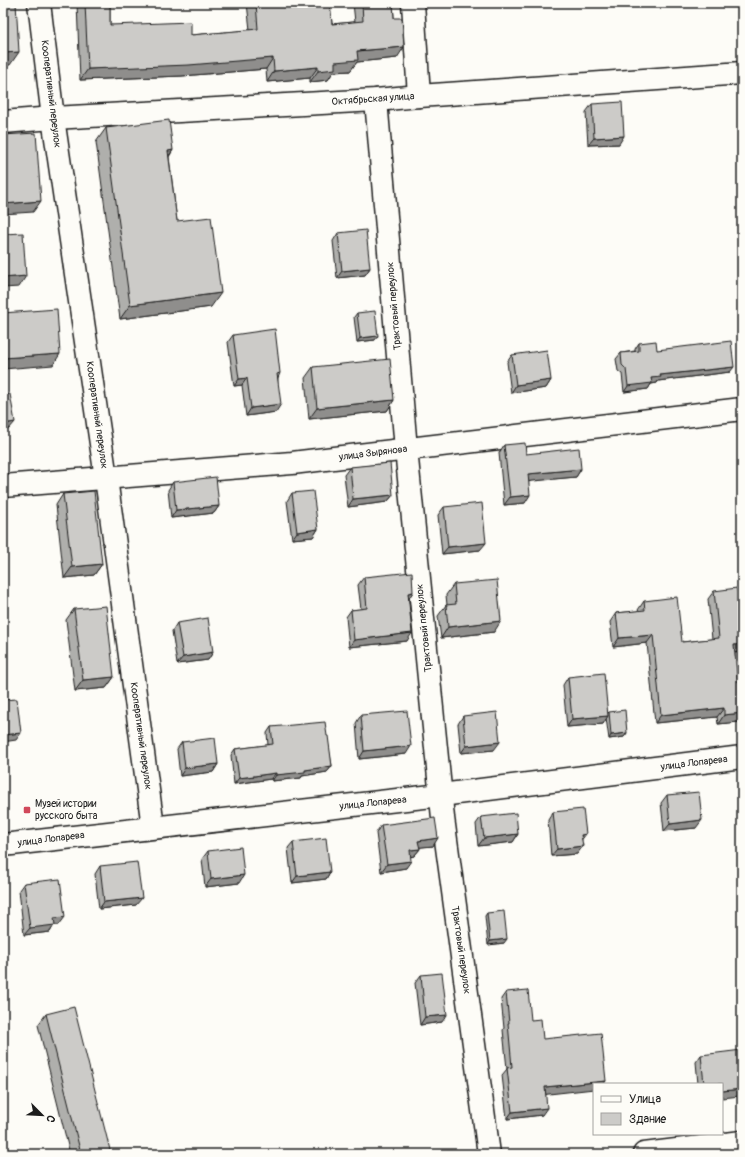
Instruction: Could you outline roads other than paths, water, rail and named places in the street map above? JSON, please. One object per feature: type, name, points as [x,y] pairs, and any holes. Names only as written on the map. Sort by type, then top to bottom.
[{"type":"street","name":"Кооперативный переулок","points":[[39,3],[53,118],[106,478],[153,827]]},
{"type":"street","points":[[413,3],[419,96]]},
{"type":"street","name":"Октябрьская улица","points":[[3,122],[376,100],[742,73]]},
{"type":"street","name":"Трактовый переулок","points":[[376,100],[406,449],[444,826],[489,1154]]},
{"type":"street","name":"улица Зырянова","points":[[3,486],[292,463],[742,409]]},
{"type":"street","name":"улица Лопарева","points":[[3,845],[441,795],[742,757]]},
{"type":"street","points":[[644,1154],[742,1142]]},
{"type":"place","name":"Музей истории русского быта","points":[[27,810]]}]
